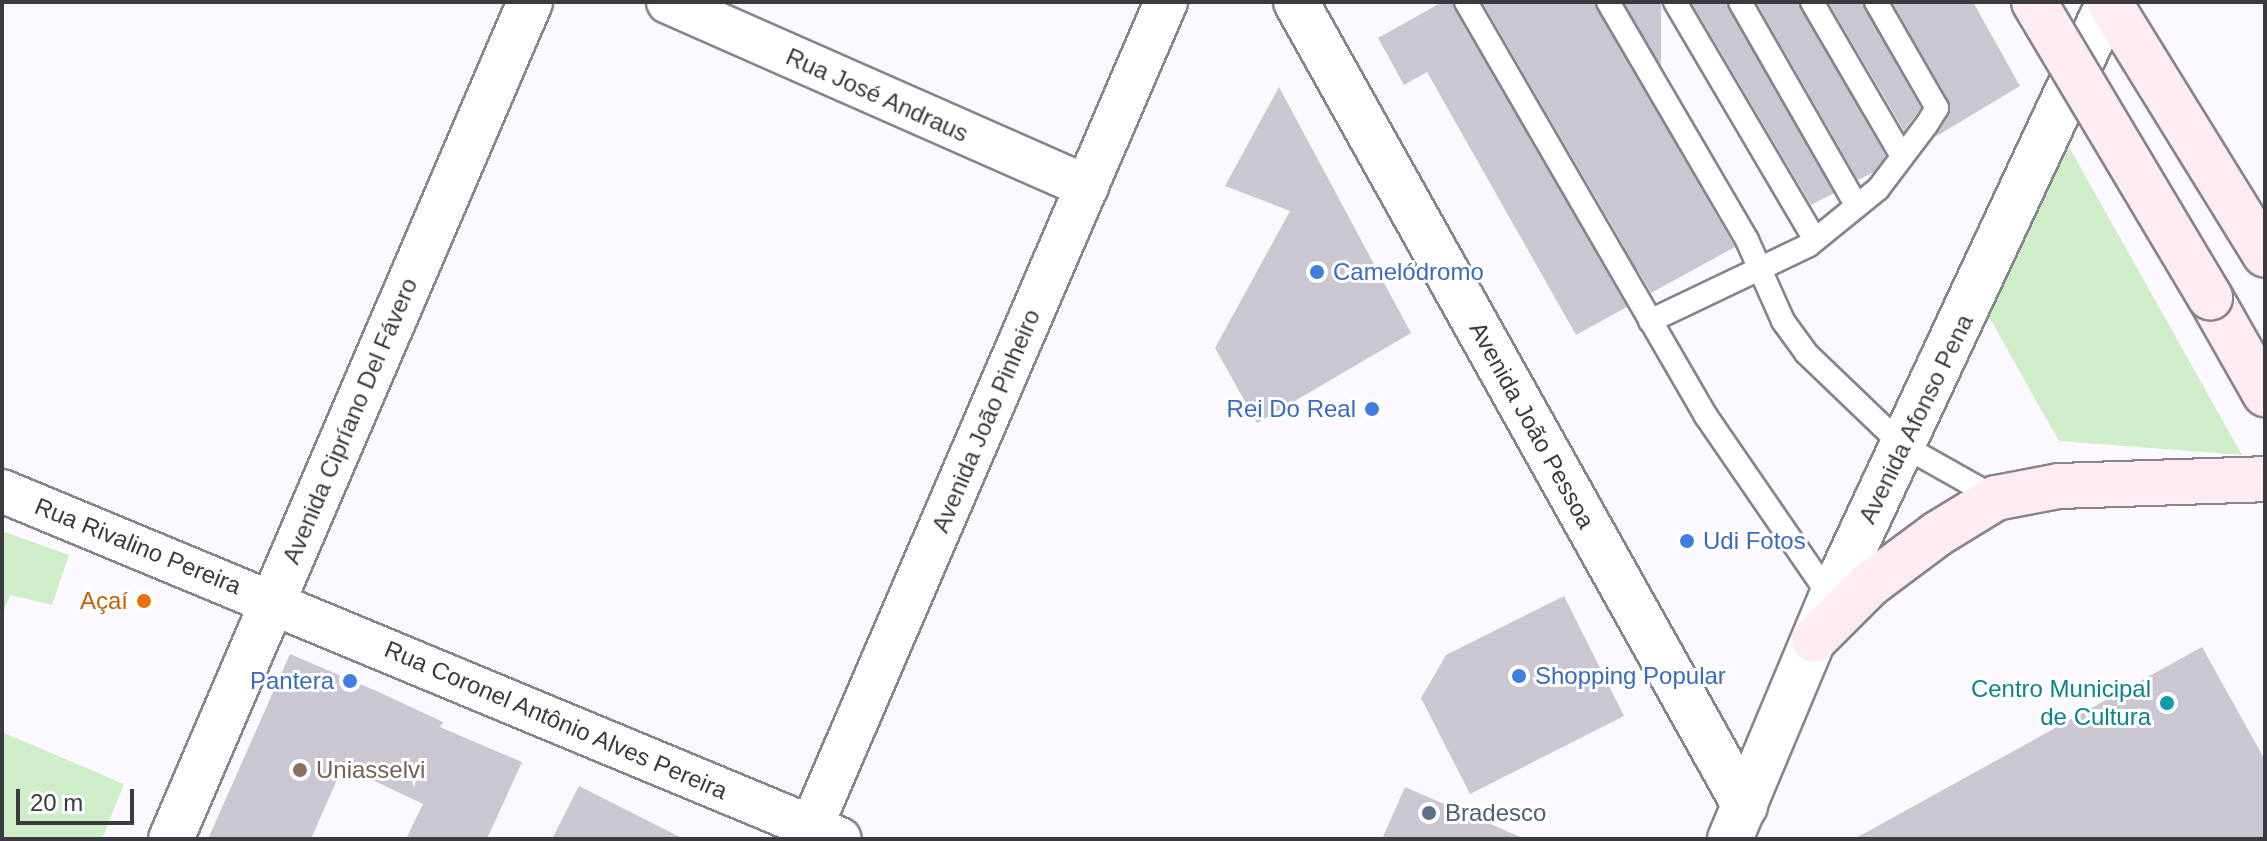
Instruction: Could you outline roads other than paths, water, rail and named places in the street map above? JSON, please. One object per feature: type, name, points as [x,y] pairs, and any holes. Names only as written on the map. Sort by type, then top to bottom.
[{"type":"main road","points":[[2034,2],[2265,394]]},
{"type":"main road","points":[[2109,2],[2265,255]]},
{"type":"main road","points":[[1814,640],[1870,584],[1937,534],[1996,498],[2059,486],[2265,479]]},
{"type":"street","name":"Avenida Cipríano Del Fávero","points":[[171,839],[530,2]]},
{"type":"street","name":"Rua José Andraus","points":[[668,2],[1087,187]]},
{"type":"street","name":"Avenida João Pinheiro","points":[[819,835],[1166,2]]},
{"type":"street","name":"Avenida João Pessoa","points":[[1296,2],[1737,822]]},
{"type":"street","name":"Avenida Afonso Pena","points":[[1737,822],[1831,598],[2109,2]]},
{"type":"street","name":"Rua Rivalino Pereira","points":[[2,491],[273,601]]},
{"type":"street","name":"Rua Coronel Antônio Alves Pereira","points":[[273,601],[819,835]]},
{"type":"lane","points":[[1466,2],[1706,416],[1831,598]]},
{"type":"lane","points":[[1608,2],[1762,270],[1783,321],[1806,353],[1902,445],[1996,498]]},
{"type":"lane","points":[[1675,2],[1815,240]]},
{"type":"lane","points":[[1740,2],[1857,206]]},
{"type":"lane","points":[[1812,2],[1902,156]]},
{"type":"lane","points":[[1650,321],[1762,270],[1815,240],[1878,189],[1937,108],[1876,2]]},
{"type":"place","name":"Camelódromo","points":[[1317,272]]},
{"type":"place","name":"Rei Do Real","points":[[1372,409]]},
{"type":"place","name":"Udi Fotos","points":[[1687,541]]},
{"type":"place","name":"Açaí","points":[[144,601]]},
{"type":"place","name":"Shopping Popular","points":[[1519,676]]},
{"type":"place","name":"Pantera","points":[[350,681]]},
{"type":"place","name":"Centro Municipal de Cultura","points":[[2167,703]]},
{"type":"place","name":"Uniasselvi","points":[[300,770]]},
{"type":"place","name":"Bradesco","points":[[1429,813]]}]
